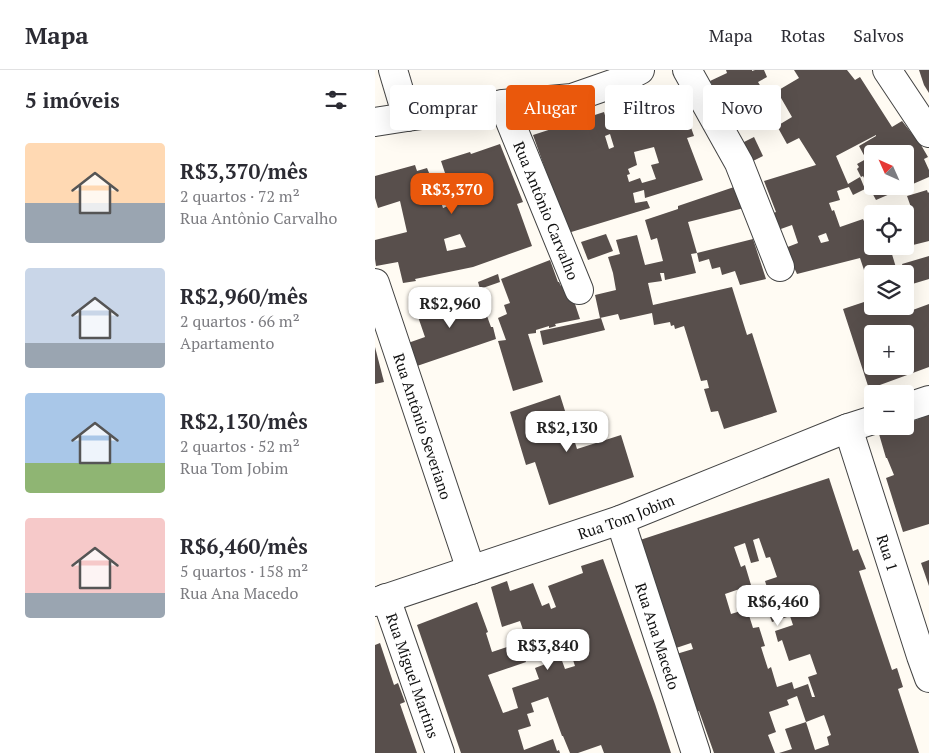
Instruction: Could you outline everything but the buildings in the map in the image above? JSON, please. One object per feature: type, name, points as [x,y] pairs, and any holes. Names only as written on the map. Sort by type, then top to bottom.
[{"type":"street","points":[[393,70],[398,85]]},
{"type":"street","points":[[496,105],[573,98],[615,83],[640,70]]},
{"type":"street","points":[[687,70],[739,163],[780,267]]},
{"type":"street","points":[[887,70],[929,133]]},
{"type":"street","name":"Rua Antônio Carvalho","points":[[503,104],[579,290]]},
{"type":"street","points":[[375,122],[390,119]]},
{"type":"street","name":"Rua Antônio Severiano","points":[[375,283],[471,570]]},
{"type":"street","points":[[914,405],[929,400]]},
{"type":"street","name":"Rua Tom Jobim","points":[[381,600],[620,520],[860,424]]},
{"type":"street","name":"Rua 1","points":[[860,424],[926,663]]},
{"type":"street","name":"Rua Ana Macedo","points":[[620,520],[696,753]]},
{"type":"street","name":"Rua Miguel Martins","points":[[381,600],[440,753]]}]
